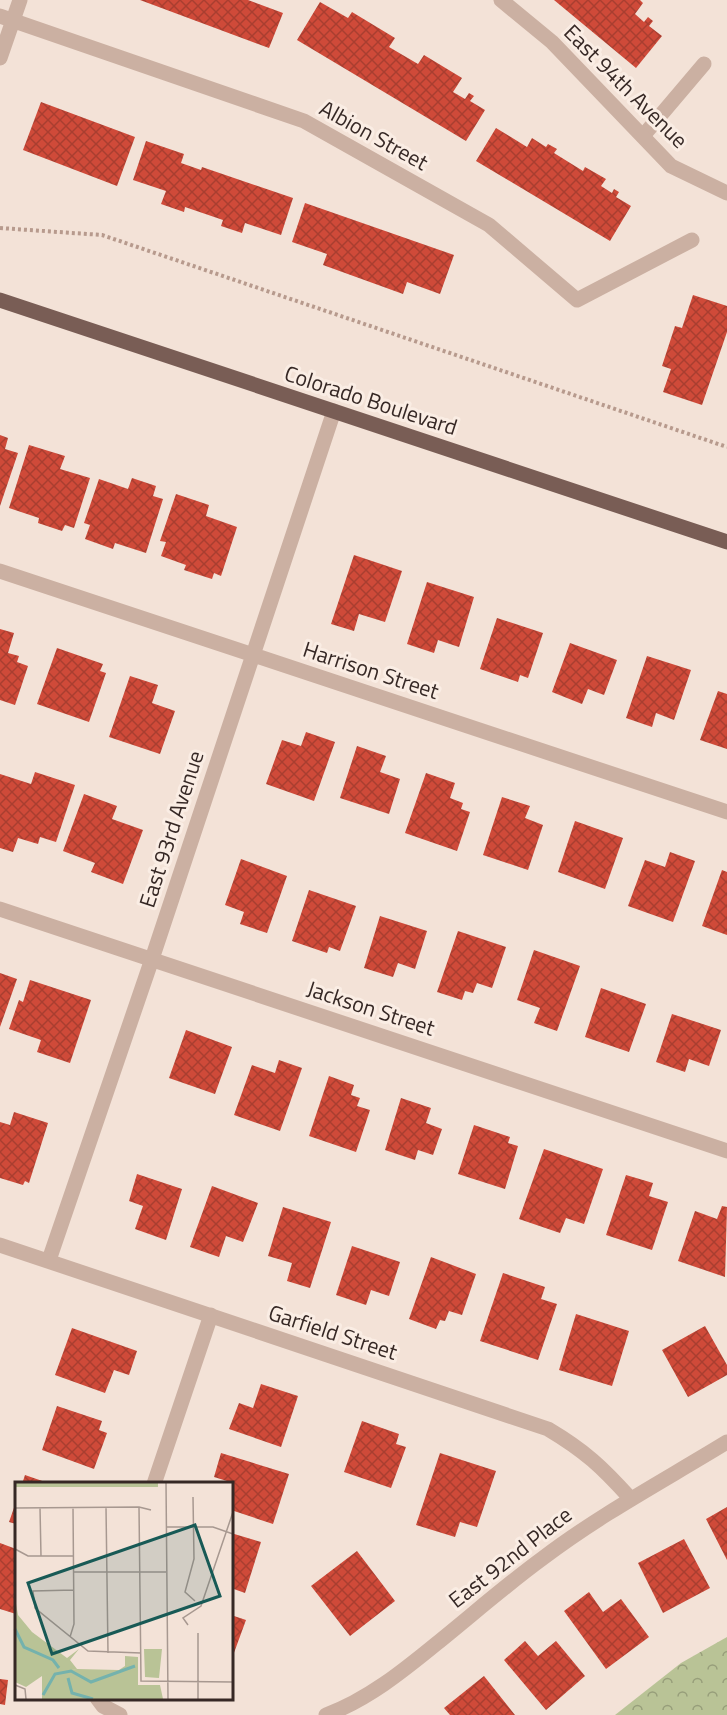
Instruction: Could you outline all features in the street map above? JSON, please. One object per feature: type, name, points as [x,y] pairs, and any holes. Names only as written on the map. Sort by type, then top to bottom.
[{"type":"main road","name":"Colorado Boulevard","points":[[0,300],[727,542]]},
{"type":"street","points":[[0,58],[6,18],[20,0]]},
{"type":"street","name":"East 94th Avenue","points":[[501,0],[552,42],[672,166],[727,193]]},
{"type":"street","name":"Albion Street","points":[[6,18],[304,121],[489,225],[577,300],[692,240]]},
{"type":"street","points":[[643,136],[704,64]]},
{"type":"street","name":"East 93rd Avenue","points":[[49,1260],[152,959],[334,411]]},
{"type":"street","name":"Harrison Street","points":[[0,571],[727,812]]},
{"type":"street","name":"Jackson Street","points":[[0,909],[727,1150]]},
{"type":"street","name":"Garfield Street","points":[[0,1245],[548,1429],[577,1446],[602,1466],[630,1498]]},
{"type":"street","points":[[155,1482],[211,1315]]},
{"type":"street","name":"East 92nd Place","points":[[326,1715],[341,1710],[408,1667],[542,1558],[630,1498],[727,1442]]},
{"type":"street","points":[[98,1700],[103,1706],[120,1715]]},
{"type":"path","points":[[0,228],[102,235],[727,447]]},
{"type":"green space","points":[[727,1637],[727,1715],[615,1715],[681,1663]]},
{"type":"building","points":[[140,0],[248,0],[283,13],[269,48]]},
{"type":"building","points":[[554,0],[640,0],[643,3],[635,14],[644,22],[648,17],[653,21],[649,26],[662,36],[636,68]]},
{"type":"building","points":[[320,2],[348,18],[352,12],[395,38],[389,47],[418,64],[424,55],[462,78],[453,92],[465,99],[469,93],[474,96],[470,101],[485,110],[466,141],[297,40]]},
{"type":"building","points":[[41,102],[135,137],[117,186],[23,150]]},
{"type":"building","points":[[496,128],[527,147],[532,138],[546,147],[548,144],[557,149],[554,153],[583,171],[585,167],[606,179],[601,186],[612,193],[614,189],[619,192],[616,197],[631,206],[610,241],[476,161]]},
{"type":"building","points":[[146,141],[184,154],[181,163],[201,170],[202,167],[293,198],[281,235],[245,223],[242,233],[221,226],[223,220],[185,207],[184,212],[161,204],[166,191],[133,180]]},
{"type":"building","points":[[305,203],[454,255],[440,294],[407,282],[403,294],[323,265],[327,254],[292,242]]},
{"type":"building","points":[[693,295],[727,306],[727,332],[702,405],[663,392],[671,369],[662,366],[675,326],[682,328]]},
{"type":"building","points":[[0,435],[8,438],[5,449],[18,453],[0,506]]},
{"type":"building","points":[[29,445],[65,456],[60,469],[90,478],[74,528],[65,525],[62,531],[38,523],[39,518],[9,508]]},
{"type":"building","points":[[132,478],[156,486],[153,496],[163,499],[146,553],[115,543],[113,549],[85,539],[90,525],[84,523],[99,479],[128,489]]},
{"type":"building","points":[[176,494],[209,505],[206,516],[237,527],[221,576],[214,573],[212,579],[184,570],[186,565],[161,556],[166,542],[160,541]]},
{"type":"building","points":[[354,555],[402,571],[385,622],[359,614],[354,631],[331,624]]},
{"type":"building","points":[[427,582],[474,597],[459,647],[438,640],[434,653],[407,644]]},
{"type":"building","points":[[497,618],[543,633],[528,678],[520,675],[518,682],[480,669]]},
{"type":"building","points":[[0,629],[14,633],[8,653],[19,656],[17,662],[28,666],[15,705],[0,700]]},
{"type":"building","points":[[570,643],[617,660],[604,695],[588,689],[582,704],[552,692]]},
{"type":"building","points":[[57,648],[103,664],[100,671],[106,673],[89,722],[37,704]]},
{"type":"building","points":[[647,656],[691,670],[674,720],[656,713],[652,727],[626,718]]},
{"type":"building","points":[[130,676],[158,685],[152,703],[175,711],[160,754],[109,737]]},
{"type":"building","points":[[718,691],[727,694],[727,749],[700,740]]},
{"type":"building","points":[[306,732],[335,742],[314,801],[266,784],[282,740],[301,746]]},
{"type":"building","points":[[357,746],[386,756],[380,772],[400,779],[389,814],[340,798]]},
{"type":"building","points":[[35,772],[75,785],[56,842],[40,837],[38,844],[18,838],[13,852],[0,848],[0,774],[31,784]]},
{"type":"building","points":[[426,773],[455,783],[450,798],[463,803],[461,809],[470,812],[457,851],[405,833]]},
{"type":"building","points":[[84,794],[117,806],[112,819],[143,830],[123,884],[91,872],[95,863],[63,851]]},
{"type":"building","points":[[502,797],[530,806],[525,818],[543,825],[528,870],[483,855]]},
{"type":"building","points":[[575,821],[623,838],[605,889],[558,872]]},
{"type":"building","points":[[670,852],[695,861],[673,922],[628,906],[645,860],[665,867]]},
{"type":"building","points":[[241,859],[287,876],[267,933],[240,924],[244,912],[225,905]]},
{"type":"building","points":[[722,870],[727,872],[727,935],[702,926]]},
{"type":"building","points":[[309,890],[356,906],[340,951],[329,947],[327,953],[292,941]]},
{"type":"building","points":[[380,916],[427,931],[415,969],[398,963],[393,977],[364,968]]},
{"type":"building","points":[[458,931],[506,947],[492,988],[477,983],[473,993],[465,991],[462,1000],[437,992]]},
{"type":"building","points":[[534,950],[580,966],[557,1031],[534,1023],[540,1008],[517,1000]]},
{"type":"building","points":[[0,973],[17,979],[0,1027]]},
{"type":"building","points":[[30,980],[91,1000],[70,1063],[37,1052],[41,1040],[9,1029],[19,1000],[23,1002]]},
{"type":"building","points":[[601,988],[646,1004],[629,1052],[585,1037]]},
{"type":"building","points":[[672,1014],[721,1030],[709,1066],[689,1059],[685,1072],[656,1062]]},
{"type":"building","points":[[186,1030],[232,1047],[215,1094],[169,1078]]},
{"type":"building","points":[[279,1060],[302,1068],[280,1131],[234,1115],[252,1065],[275,1073]]},
{"type":"building","points":[[329,1076],[354,1085],[351,1095],[360,1098],[357,1106],[370,1110],[356,1152],[309,1136]]},
{"type":"building","points":[[401,1098],[431,1108],[426,1123],[442,1129],[433,1155],[418,1150],[415,1160],[385,1150]]},
{"type":"building","points":[[14,1112],[48,1123],[29,1183],[25,1181],[23,1185],[0,1178],[0,1122],[10,1125]]},
{"type":"building","points":[[474,1125],[510,1137],[508,1143],[518,1146],[505,1189],[458,1174]]},
{"type":"building","points":[[544,1149],[603,1169],[584,1224],[566,1218],[560,1233],[519,1219]]},
{"type":"building","points":[[137,1174],[182,1189],[166,1240],[135,1229],[143,1206],[129,1201]]},
{"type":"building","points":[[626,1175],[653,1183],[649,1196],[668,1202],[652,1250],[606,1235]]},
{"type":"building","points":[[212,1186],[258,1203],[243,1242],[226,1236],[219,1257],[190,1247]]},
{"type":"building","points":[[722,1206],[727,1207],[725,1277],[678,1261],[695,1211],[717,1219]]},
{"type":"building","points":[[283,1207],[331,1222],[310,1288],[287,1281],[292,1263],[268,1256]]},
{"type":"building","points":[[352,1246],[400,1262],[389,1296],[371,1290],[366,1305],[336,1295]]},
{"type":"building","points":[[431,1257],[476,1274],[462,1315],[449,1311],[445,1321],[440,1320],[436,1329],[409,1319]]},
{"type":"building","points":[[503,1273],[545,1287],[541,1299],[557,1304],[538,1360],[480,1341]]},
{"type":"building","points":[[576,1314],[629,1331],[612,1386],[559,1370]]},
{"type":"building","points":[[705,1326],[727,1365],[727,1375],[688,1397],[662,1350]]},
{"type":"building","points":[[72,1328],[137,1351],[129,1375],[114,1370],[105,1393],[55,1375]]},
{"type":"building","points":[[261,1384],[298,1396],[281,1447],[229,1429],[239,1403],[253,1408]]},
{"type":"building","points":[[57,1406],[102,1421],[99,1430],[107,1433],[94,1469],[42,1450]]},
{"type":"building","points":[[362,1421],[399,1434],[396,1444],[406,1447],[391,1488],[344,1472]]},
{"type":"building","points":[[221,1453],[289,1474],[273,1524],[232,1510],[232,1482],[214,1477]]},
{"type":"building","points":[[440,1453],[496,1471],[477,1527],[460,1522],[455,1537],[416,1525]]},
{"type":"building","points":[[25,1475],[45,1482],[23,1482]]},
{"type":"building","points":[[15,1505],[15,1524],[9,1522]]},
{"type":"building","points":[[727,1507],[727,1560],[706,1519]]},
{"type":"building","points":[[232,1533],[261,1542],[245,1593],[232,1588]]},
{"type":"building","points":[[684,1539],[710,1588],[663,1613],[638,1563]]},
{"type":"building","points":[[0,1543],[15,1549],[15,1614],[0,1609]]},
{"type":"building","points":[[357,1551],[395,1601],[350,1636],[311,1586]]},
{"type":"building","points":[[589,1592],[603,1612],[621,1599],[649,1637],[606,1669],[564,1611]]},
{"type":"building","points":[[232,1615],[246,1620],[232,1658]]},
{"type":"building","points":[[525,1641],[538,1656],[556,1641],[585,1676],[546,1710],[504,1660]]},
{"type":"building","points":[[484,1676],[515,1715],[450,1715],[444,1708]]},
{"type":"building","points":[[0,1679],[8,1680],[5,1705],[0,1704]]}]
